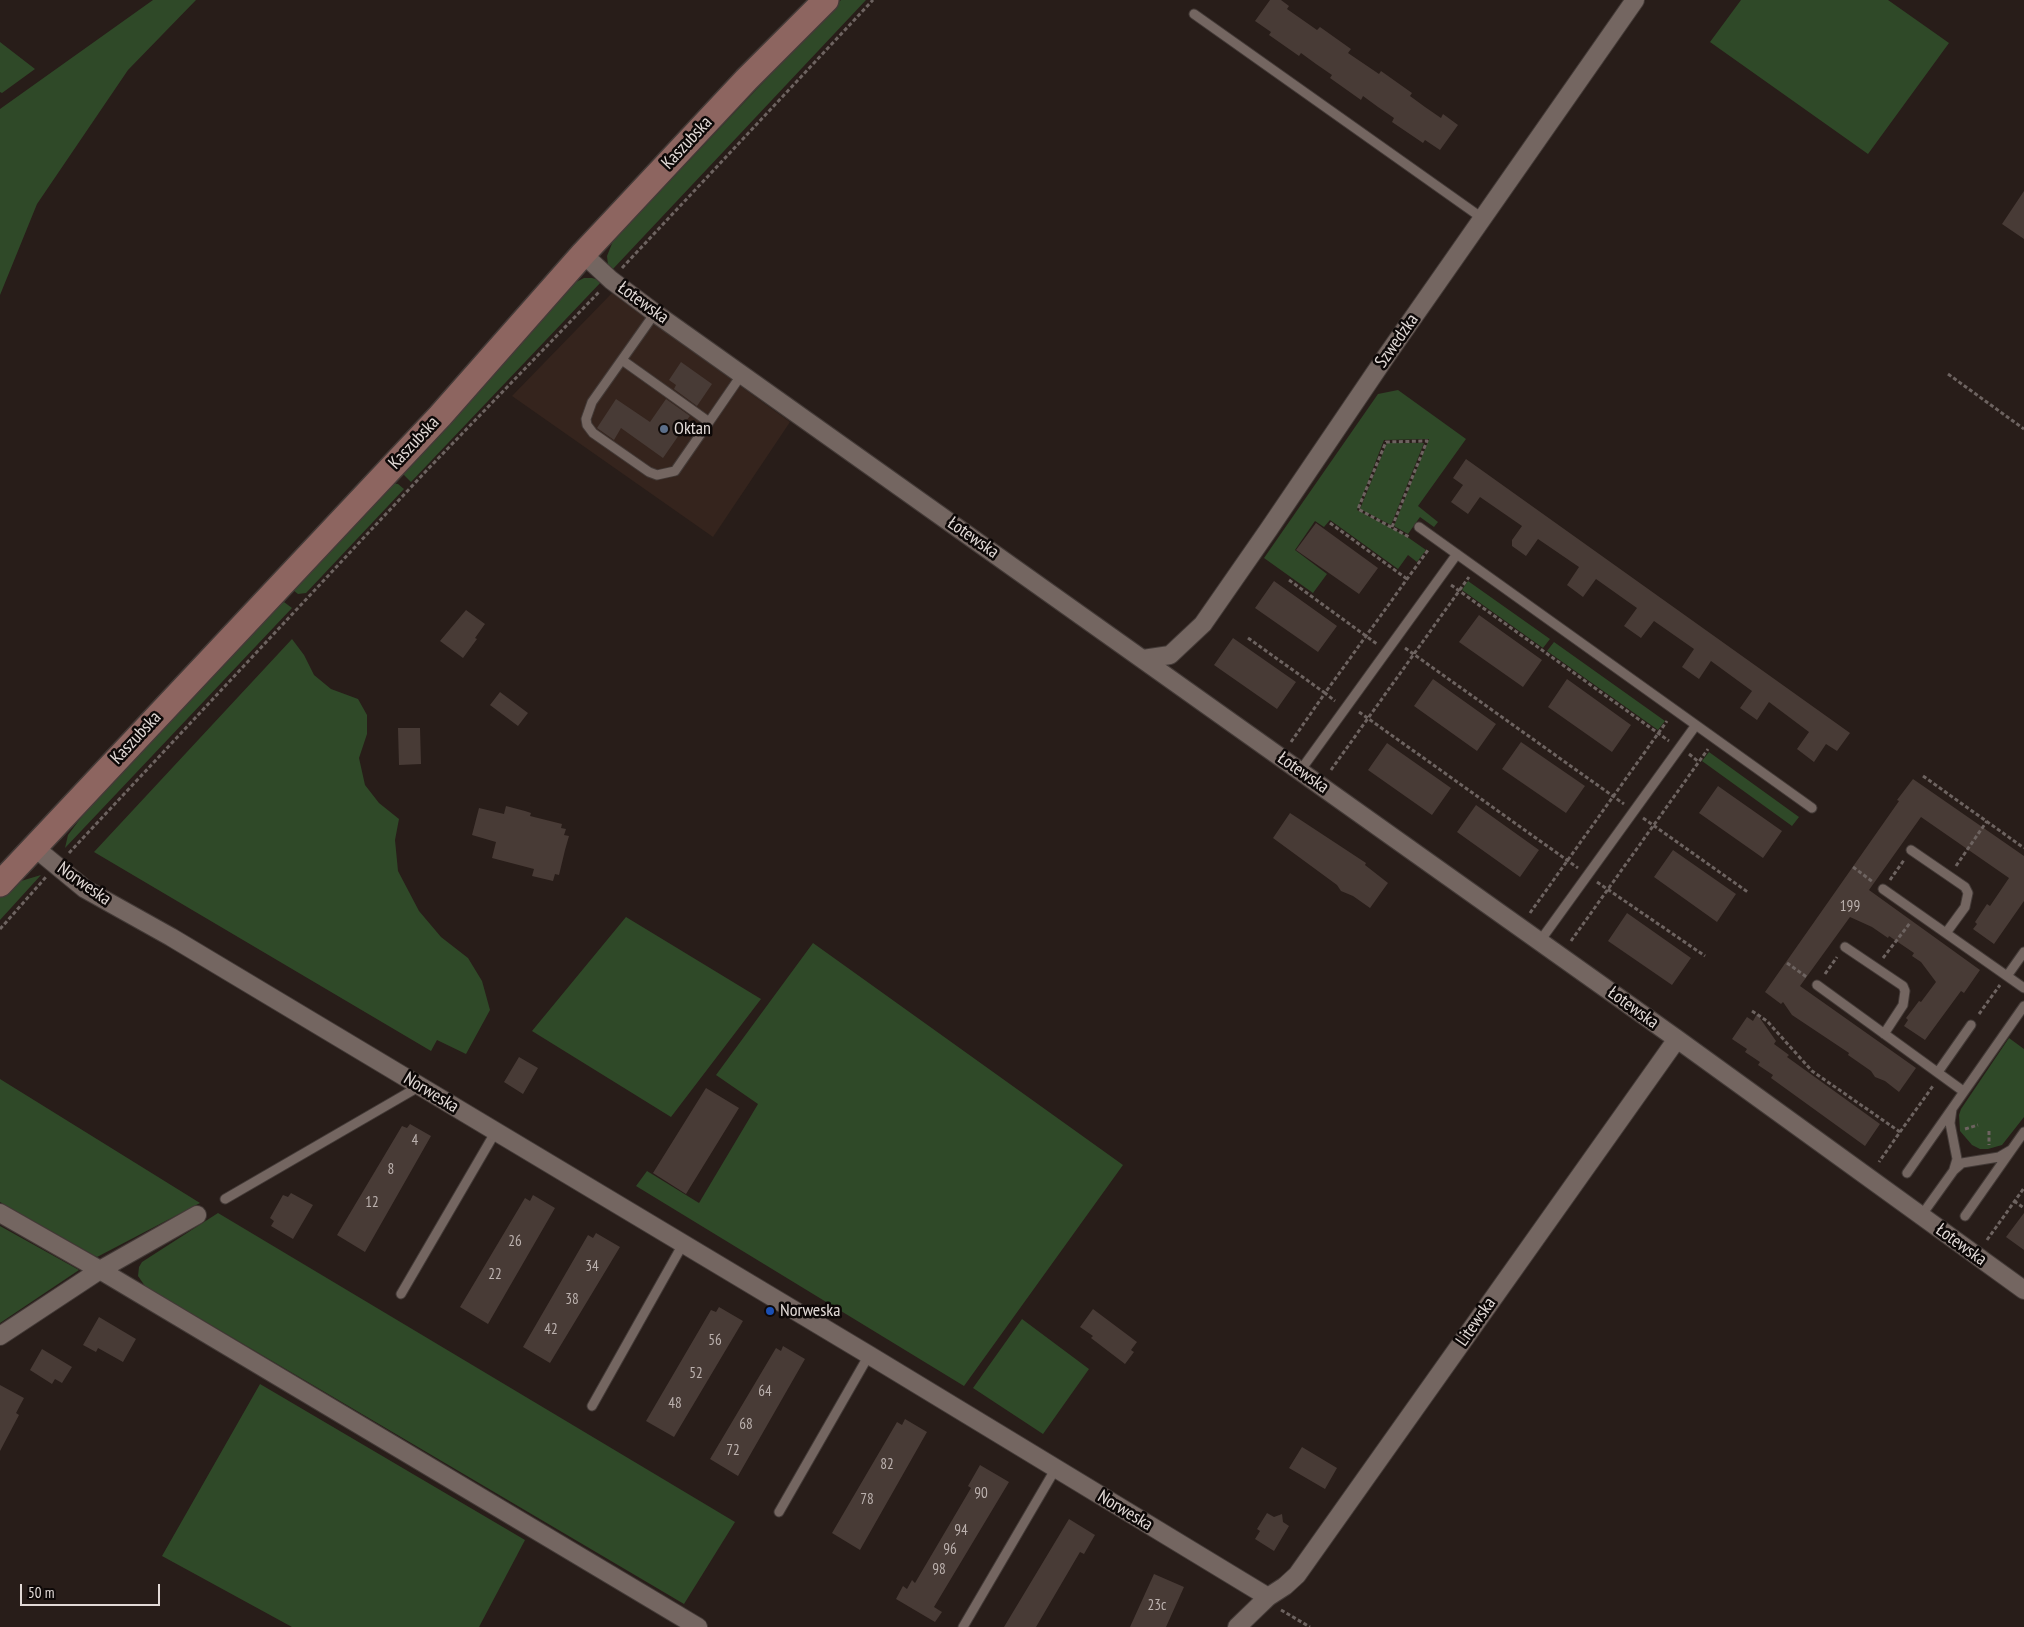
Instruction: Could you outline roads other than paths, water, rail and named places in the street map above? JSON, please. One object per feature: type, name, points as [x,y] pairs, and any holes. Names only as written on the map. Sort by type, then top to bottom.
[{"type":"main road","name":"Kaszubska","points":[[0,884],[434,422],[583,254],[746,80],[826,0]]},
{"type":"street","name":"Szwedzka","points":[[1143,659],[1170,655],[1203,624],[1482,218],[1635,0]]},
{"type":"street","name":"Łotewska","points":[[583,254],[611,280],[655,312],[1540,941],[2024,1290]]},
{"type":"street","name":"Norweska","points":[[34,847],[85,889],[171,936],[870,1355],[1273,1602]]},
{"type":"street","name":"Litewska","points":[[1237,1627],[1273,1602],[1285,1586],[1297,1575],[1677,1039]]},
{"type":"street","points":[[0,1213],[100,1270],[698,1627]]},
{"type":"street","points":[[0,1336],[100,1270],[197,1215]]},
{"type":"lane","points":[[1194,14],[1482,218]]},
{"type":"lane","points":[[655,312],[592,402],[588,411],[587,425],[593,433],[648,472],[657,475],[675,471],[742,374]]},
{"type":"lane","points":[[622,360],[709,422]]},
{"type":"lane","points":[[1419,527],[1812,808]]},
{"type":"lane","points":[[1300,770],[1456,554]]},
{"type":"lane","points":[[1540,941],[1696,725]]},
{"type":"lane","points":[[1911,850],[1965,887],[1968,900],[1946,933]]},
{"type":"lane","points":[[1883,889],[2024,988]]},
{"type":"lane","points":[[1845,946],[1903,986],[1905,991],[1903,1006],[1884,1034]]},
{"type":"lane","points":[[2007,976],[2024,952]]},
{"type":"lane","points":[[1817,985],[1964,1091]]},
{"type":"lane","points":[[1907,1174],[2024,1006]]},
{"type":"lane","points":[[1939,1074],[1971,1025]]},
{"type":"lane","points":[[225,1199],[420,1086]]},
{"type":"lane","points":[[1952,1108],[1950,1123],[1957,1160],[1954,1170]]},
{"type":"lane","points":[[401,1294],[496,1132]]},
{"type":"lane","points":[[1965,1216],[2024,1133]]},
{"type":"lane","points":[[1920,1216],[1954,1170],[1962,1163],[1999,1156],[2011,1150]]},
{"type":"lane","points":[[592,1406],[683,1244]]},
{"type":"lane","points":[[779,1512],[870,1355]]},
{"type":"lane","points":[[963,1627],[1056,1468]]},
{"type":"place","name":"Oktan","points":[[664,429]]},
{"type":"place","name":"Norweska","points":[[770,1311]]}]
